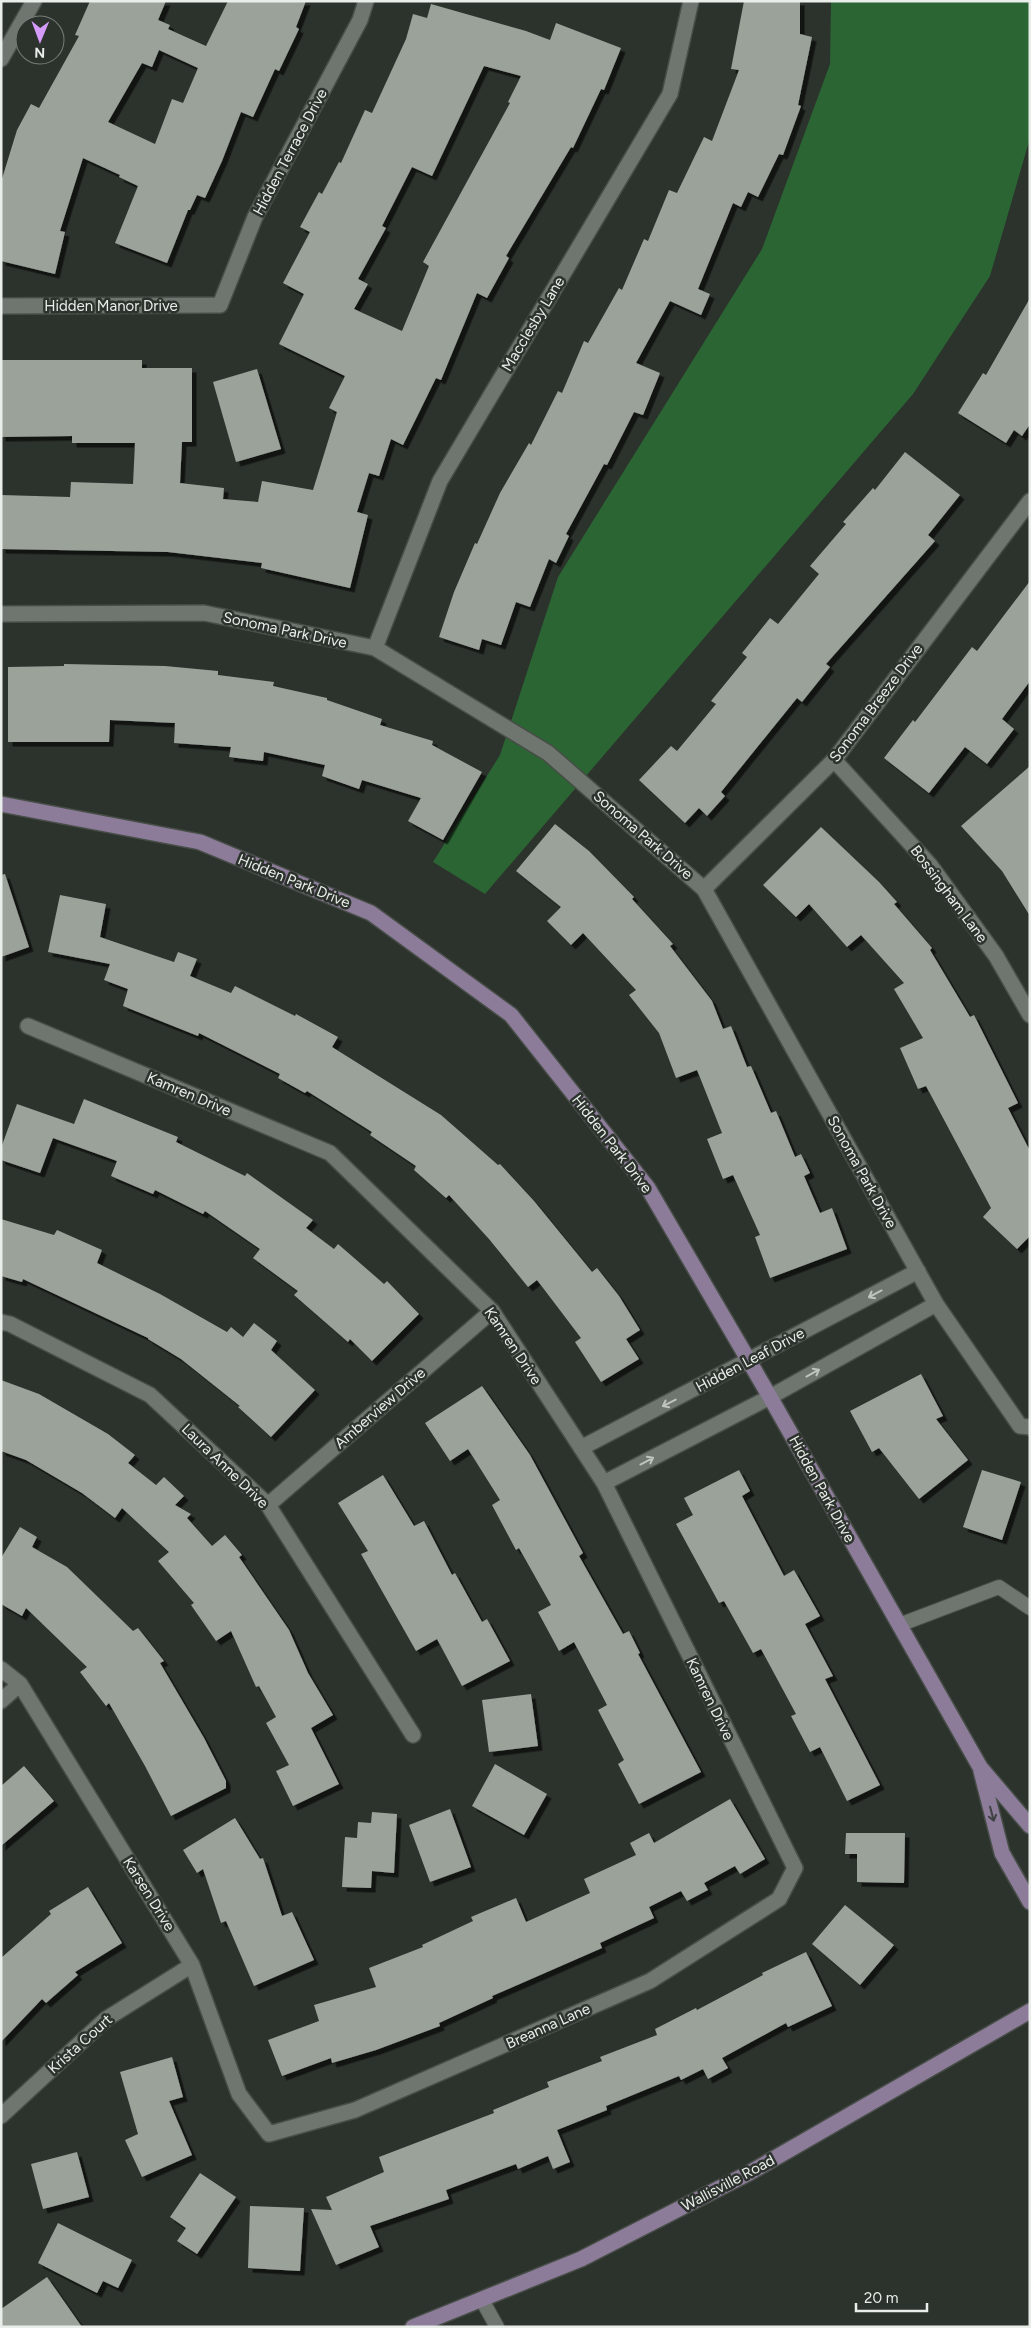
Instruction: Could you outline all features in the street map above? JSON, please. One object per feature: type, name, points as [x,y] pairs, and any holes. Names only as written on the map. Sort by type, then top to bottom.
[{"type":"street","points":[[1,59],[34,1]]},
{"type":"street","name":"Hidden Terrace Drive","points":[[220,305],[255,217],[360,20],[366,1]]},
{"type":"street","name":"Macclesby Lane","points":[[375,648],[440,481],[670,94],[692,1]]},
{"type":"street","name":"Hidden Manor Drive","points":[[1,306],[220,305]]},
{"type":"street","name":"Sonoma Breeze Drive","points":[[704,889],[834,760],[1030,501]]},
{"type":"street","name":"Sonoma Park Drive","points":[[1,614],[204,613],[375,648],[548,753],[704,889],[936,1304],[1025,1427]]},
{"type":"street","name":"Bossingham Lane","points":[[834,760],[930,865],[996,956],[1030,1016]]},
{"type":"street","name":"Hidden Park Drive","points":[[1,804],[200,842],[371,912],[510,1015],[648,1188],[770,1397],[980,1767],[1030,1826]]},
{"type":"street","name":"Kamren Drive","points":[[28,1026],[330,1153],[492,1311],[604,1484],[794,1868]]},
{"type":"street","name":"Hidden Leaf Drive","points":[[581,1448],[918,1271]]},
{"type":"street","points":[[604,1484],[770,1397],[936,1304]]},
{"type":"street","name":"Amberview Drive","points":[[268,1505],[492,1311]]},
{"type":"street","name":"Laura Anne Drive","points":[[1,1322],[10,1324],[150,1395],[268,1505],[413,1735]]},
{"type":"street","name":"Karsen Drive","points":[[1,1669],[20,1684],[192,1965],[239,2094],[269,2134]]},
{"type":"street","points":[[1,1701],[20,1684]]},
{"type":"street","name":"Hidden Park Drive","points":[[980,1767],[1002,1853],[1030,1902]]},
{"type":"street","name":"Breanna Lane","points":[[269,2134],[355,2110],[650,1981],[779,1900],[794,1868]]},
{"type":"street","name":"Krista Court","points":[[1,2116],[106,2019],[192,1965]]},
{"type":"street","name":"Wallisville Road","points":[[412,2327],[581,2259],[749,2173],[1030,2011]]},
{"type":"lane","points":[[900,1626],[999,1587],[1030,1608]]},
{"type":"lane","points":[[482,2300],[497,2327]]},
{"type":"green space","points":[[831,1],[1030,1],[1030,138],[990,276],[913,394],[485,894],[433,862],[500,755],[558,577],[762,249],[830,64]]},
{"type":"building","points":[[90,1],[166,1],[158,20],[170,25],[168,29],[206,46],[228,1],[306,1],[296,27],[299,29],[279,71],[275,69],[253,117],[241,112],[205,198],[197,195],[190,210],[188,210],[167,263],[115,243],[138,186],[119,177],[120,175],[83,158],[60,231],[65,232],[55,274],[1,261],[1,182],[17,130],[31,104],[39,108],[63,65],[65,65],[65,61],[79,36],[75,35]],"holes":[[[159,50],[198,68],[183,103],[172,99],[155,144],[108,122],[142,63],[152,67]]]},
{"type":"building","points":[[744,1],[800,1],[800,34],[812,37],[798,105],[801,106],[783,155],[779,154],[758,197],[748,192],[741,207],[733,203],[698,289],[710,294],[701,315],[670,301],[636,363],[660,373],[643,415],[634,412],[607,465],[604,464],[566,534],[569,536],[556,563],[549,559],[530,607],[516,602],[501,645],[482,639],[479,650],[439,637],[454,592],[475,543],[477,544],[500,493],[529,443],[531,445],[558,391],[562,393],[584,341],[588,343],[619,288],[622,290],[644,239],[648,241],[669,190],[677,193],[704,137],[712,141],[739,70],[731,69]]},
{"type":"building","points":[[431,4],[526,31],[550,40],[556,23],[621,48],[604,90],[601,89],[573,148],[571,147],[506,256],[509,258],[487,298],[477,293],[441,380],[436,378],[403,445],[391,439],[379,476],[369,473],[357,512],[368,515],[350,588],[261,568],[262,563],[168,552],[1,549],[1,495],[70,497],[71,482],[133,484],[135,443],[72,443],[72,436],[1,437],[1,360],[142,360],[142,368],[192,368],[192,442],[182,442],[180,483],[224,488],[223,499],[258,502],[262,481],[313,490],[337,412],[329,408],[345,376],[279,344],[304,294],[283,283],[310,232],[300,227],[319,192],[322,194],[339,162],[341,163],[365,110],[372,113],[406,39],[413,14],[427,18]],"holes":[[[484,66],[521,76],[508,102],[510,103],[423,262],[429,266],[402,331],[354,309],[368,284],[358,279],[386,228],[382,226],[412,167],[432,176]]]},
{"type":"building","points":[[1030,298],[1030,424],[1022,436],[1014,430],[1006,443],[958,413],[983,373],[986,375]]},
{"type":"building","points":[[257,369],[281,449],[236,462],[213,382]]},
{"type":"building","points":[[905,452],[960,495],[928,535],[935,541],[826,664],[830,667],[802,702],[797,698],[721,792],[725,796],[707,816],[699,808],[685,823],[639,780],[671,746],[677,751],[716,704],[711,701],[747,657],[742,653],[770,618],[778,624],[819,574],[810,566],[846,524],[843,522],[873,488],[875,490]]},
{"type":"building","points":[[1030,581],[1030,681],[1002,719],[1014,729],[987,764],[965,747],[929,793],[884,758],[913,720],[915,722],[972,647],[977,651]]},
{"type":"building","points":[[64,664],[165,666],[218,671],[218,675],[274,682],[273,686],[327,698],[327,700],[382,719],[380,725],[433,741],[432,745],[482,772],[443,840],[408,821],[421,798],[362,780],[359,789],[322,776],[325,765],[264,752],[263,761],[229,757],[231,747],[174,743],[175,723],[110,720],[109,742],[8,742],[8,667],[64,666]]},
{"type":"building","points":[[1030,766],[1030,916],[1002,871],[961,826]]},
{"type":"building","points":[[555,824],[589,851],[634,897],[632,899],[673,944],[670,946],[712,1001],[723,1029],[731,1026],[747,1067],[751,1066],[771,1113],[776,1111],[795,1157],[801,1154],[810,1173],[804,1176],[820,1213],[832,1208],[847,1249],[770,1278],[755,1237],[760,1235],[733,1175],[723,1179],[707,1139],[722,1133],[697,1070],[676,1078],[659,1033],[629,995],[636,990],[583,933],[571,945],[547,921],[561,907],[516,871]]},
{"type":"building","points":[[821,827],[879,882],[897,902],[894,904],[932,948],[930,950],[970,1017],[974,1015],[1018,1103],[1008,1108],[1030,1151],[1030,1236],[1017,1249],[983,1217],[991,1208],[926,1086],[918,1089],[900,1048],[923,1038],[894,989],[904,983],[861,935],[847,947],[809,904],[796,917],[763,885]]},
{"type":"building","points":[[5,874],[29,947],[1,957],[1,875]]},
{"type":"building","points":[[60,895],[106,904],[100,937],[174,962],[178,952],[197,959],[190,976],[231,993],[235,986],[295,1016],[296,1014],[338,1037],[332,1047],[441,1115],[498,1165],[500,1164],[534,1201],[592,1272],[597,1268],[619,1296],[640,1330],[626,1339],[639,1359],[601,1382],[575,1342],[581,1338],[537,1280],[528,1287],[489,1239],[449,1195],[446,1198],[414,1170],[416,1166],[370,1135],[372,1132],[307,1091],[305,1093],[278,1078],[280,1074],[199,1033],[198,1036],[123,1006],[128,989],[104,980],[110,964],[48,952]]},
{"type":"building","points":[[84,1099],[178,1137],[176,1142],[245,1176],[247,1173],[313,1220],[306,1228],[334,1249],[338,1244],[384,1284],[387,1281],[419,1314],[372,1361],[350,1339],[348,1342],[294,1295],[298,1291],[253,1258],[260,1249],[205,1211],[203,1214],[155,1190],[153,1194],[111,1176],[117,1161],[53,1138],[40,1173],[1,1160],[1,1148],[17,1104],[74,1124]]},
{"type":"building","points":[[1,1219],[54,1235],[57,1230],[102,1250],[97,1263],[160,1294],[227,1332],[231,1327],[243,1337],[254,1323],[277,1341],[271,1350],[315,1390],[271,1437],[238,1407],[240,1406],[181,1359],[148,1338],[23,1279],[22,1282],[1,1276]]},
{"type":"building","points":[[921,1374],[943,1416],[936,1419],[968,1460],[919,1499],[879,1448],[872,1452],[850,1411]]},
{"type":"building","points":[[1,1380],[39,1394],[108,1434],[135,1455],[128,1463],[156,1485],[164,1477],[184,1496],[175,1505],[191,1514],[187,1518],[212,1546],[225,1535],[242,1555],[239,1557],[289,1630],[308,1673],[333,1715],[311,1728],[339,1784],[293,1806],[276,1771],[289,1765],[266,1723],[276,1717],[259,1686],[256,1687],[231,1631],[216,1641],[191,1605],[194,1603],[158,1561],[169,1552],[122,1508],[115,1518],[82,1493],[26,1460],[1,1451]]},
{"type":"building","points":[[482,1386],[530,1455],[583,1553],[579,1556],[623,1634],[629,1631],[640,1653],[638,1654],[701,1772],[639,1804],[618,1764],[624,1760],[598,1710],[607,1705],[574,1642],[559,1651],[538,1612],[551,1605],[519,1548],[516,1550],[492,1505],[500,1500],[468,1449],[450,1461],[425,1423]]},
{"type":"building","points":[[739,1470],[750,1491],[742,1496],[784,1576],[794,1570],[820,1616],[805,1624],[833,1676],[825,1679],[880,1785],[847,1801],[820,1747],[810,1752],[791,1716],[796,1714],[761,1649],[753,1653],[724,1601],[719,1603],[676,1524],[693,1515],[684,1498]]},
{"type":"building","points":[[982,1470],[1021,1482],[1002,1540],[963,1527]]},
{"type":"building","points":[[383,1475],[414,1526],[424,1521],[452,1575],[455,1573],[482,1622],[487,1619],[510,1661],[462,1686],[437,1639],[416,1651],[361,1554],[368,1551],[338,1503]]},
{"type":"building","points":[[20,1527],[37,1537],[32,1547],[67,1567],[133,1631],[138,1628],[164,1661],[160,1663],[204,1738],[226,1781],[226,1788],[171,1816],[109,1703],[106,1706],[80,1672],[87,1667],[26,1608],[22,1616],[1,1604],[1,1558]]},
{"type":"building","points":[[531,1694],[538,1746],[489,1752],[482,1700]]},
{"type":"building","points":[[495,1764],[547,1794],[524,1835],[472,1806]]},
{"type":"building","points":[[24,1766],[54,1801],[1,1846],[1,1786]]},
{"type":"building","points":[[730,1799],[765,1859],[740,1874],[735,1866],[704,1883],[708,1890],[687,1901],[681,1891],[649,1907],[654,1918],[600,1943],[602,1948],[492,1996],[493,1998],[439,2023],[440,2026],[376,2050],[332,2063],[331,2058],[282,2076],[268,2040],[319,2021],[314,2005],[376,1987],[369,1968],[423,1947],[422,1945],[473,1921],[471,1917],[516,1898],[526,1922],[590,1893],[584,1879],[636,1855],[630,1843],[649,1833],[654,1843]]},
{"type":"building","points":[[450,1809],[471,1867],[430,1882],[409,1825]]},
{"type":"building","points":[[372,1812],[397,1814],[394,1873],[372,1871],[371,1888],[342,1887],[345,1837],[357,1838],[358,1822],[371,1823]]},
{"type":"building","points":[[235,1818],[260,1859],[263,1858],[282,1916],[292,1912],[314,1960],[254,1986],[226,1921],[221,1923],[203,1869],[197,1873],[183,1850]]},
{"type":"building","points":[[846,1833],[905,1833],[904,1883],[857,1882],[857,1854],[845,1854]]},
{"type":"building","points":[[88,1887],[122,1943],[75,1972],[78,1975],[46,2003],[42,1999],[1,2042],[1,1958],[51,1914],[49,1911]]},
{"type":"building","points":[[845,1905],[894,1945],[860,1985],[812,1944]]},
{"type":"building","points":[[806,1952],[832,2006],[788,2027],[786,2023],[722,2058],[728,2068],[708,2079],[703,2069],[681,2080],[679,2076],[606,2106],[607,2110],[557,2130],[570,2162],[553,2169],[548,2156],[518,2169],[516,2164],[446,2190],[449,2199],[370,2226],[379,2247],[336,2265],[311,2209],[332,2210],[326,2197],[384,2172],[379,2157],[494,2113],[493,2110],[549,2087],[547,2082],[602,2061],[600,2057],[657,2035],[655,2029],[696,2008],[697,2010],[763,1975],[762,1973]]},
{"type":"building","points":[[172,2057],[183,2097],[169,2101],[192,2155],[142,2177],[125,2140],[138,2134],[120,2072]]},
{"type":"building","points":[[77,2152],[89,2197],[43,2209],[31,2164]]},
{"type":"building","points":[[200,2173],[236,2197],[197,2254],[177,2241],[186,2228],[170,2217]]},
{"type":"building","points":[[250,2206],[304,2208],[300,2271],[248,2268]]},
{"type":"building","points":[[58,2223],[132,2260],[118,2288],[103,2281],[97,2293],[38,2263]]},
{"type":"building","points":[[47,2277],[82,2327],[1,2327],[1,2309]]}]
